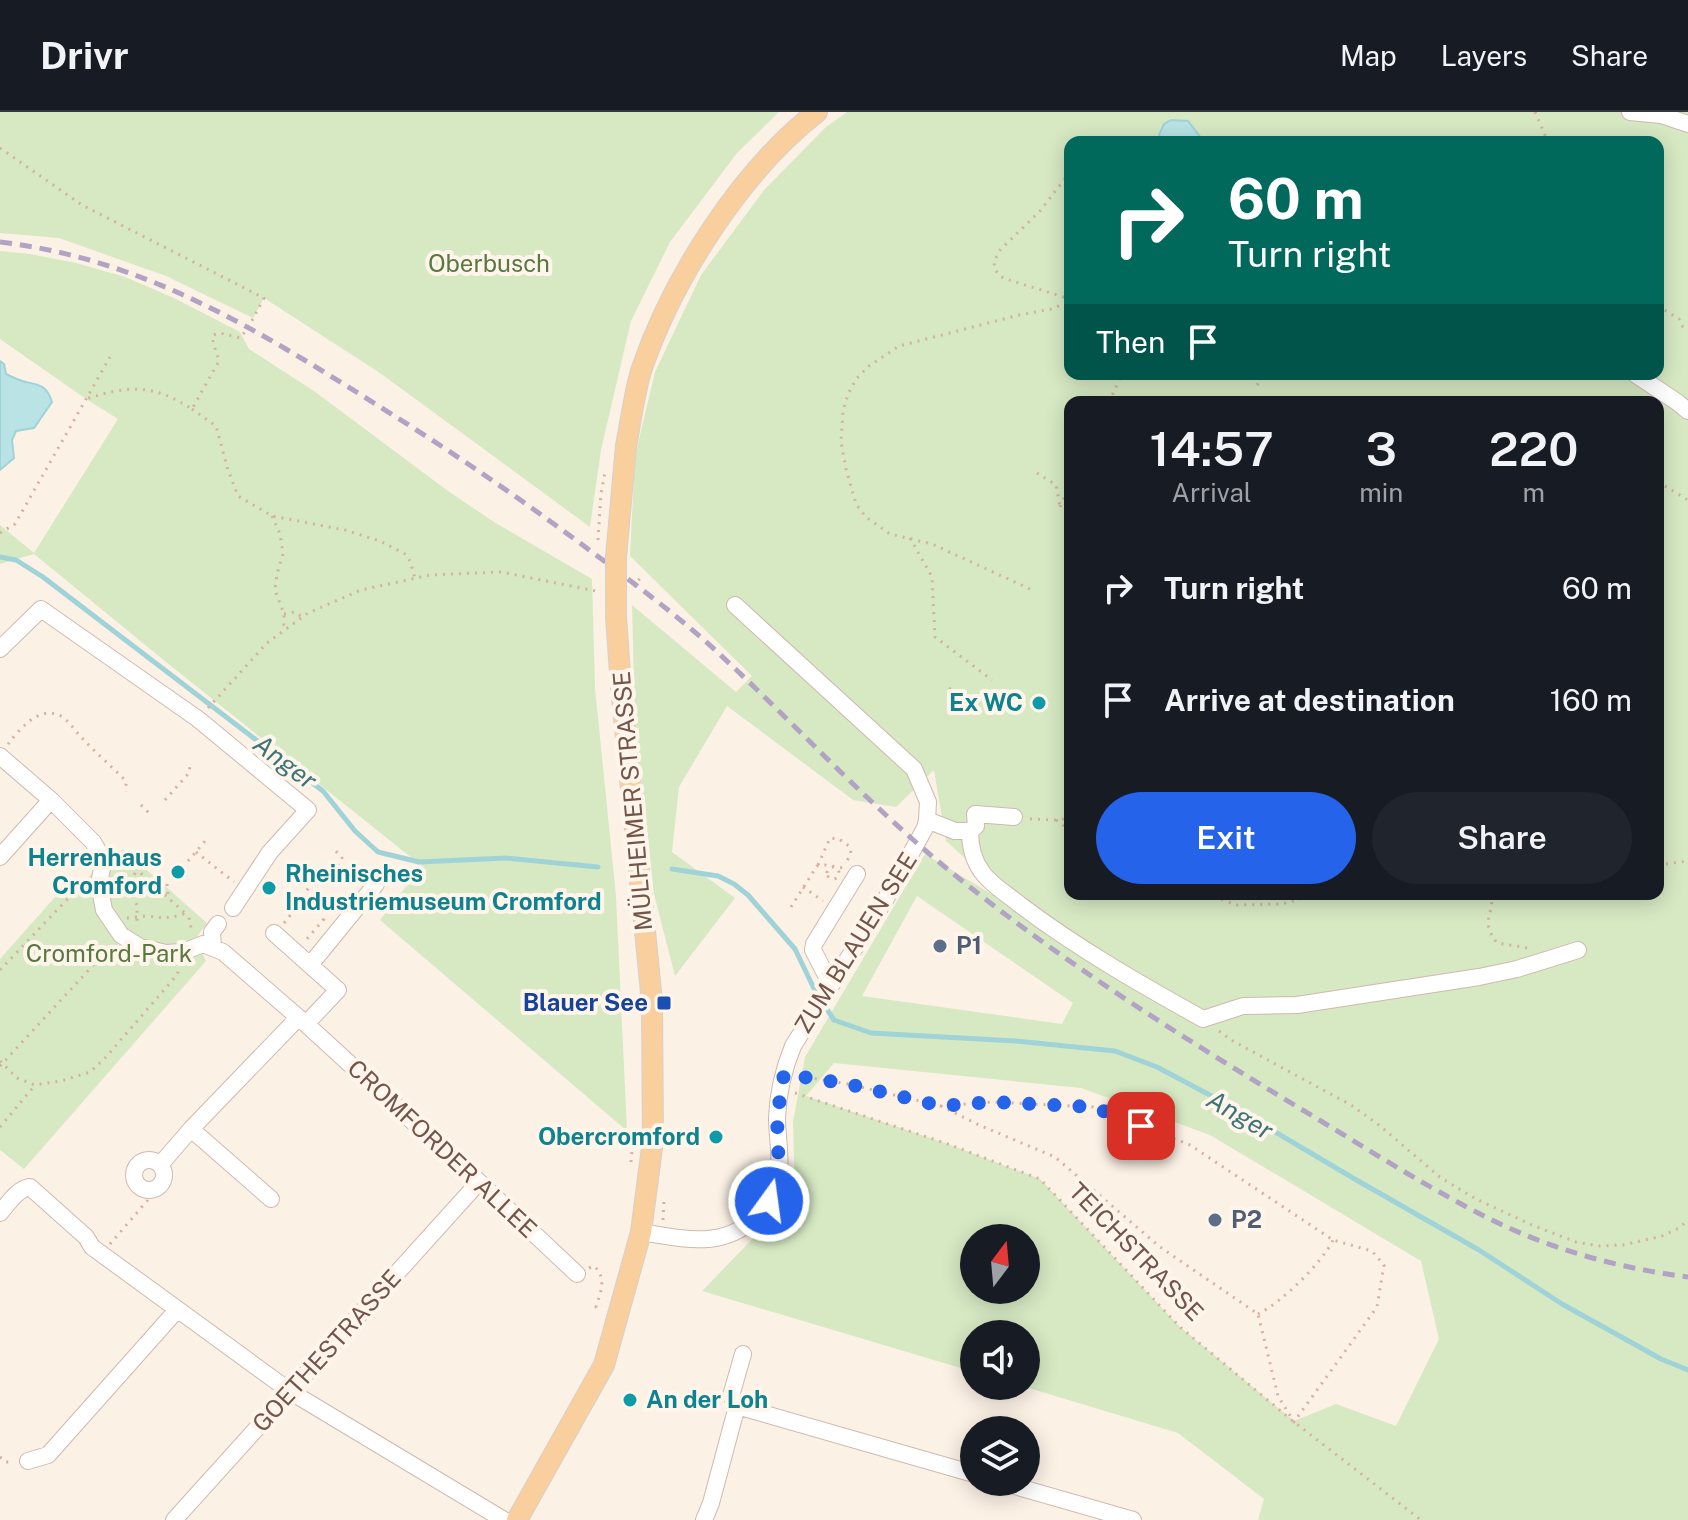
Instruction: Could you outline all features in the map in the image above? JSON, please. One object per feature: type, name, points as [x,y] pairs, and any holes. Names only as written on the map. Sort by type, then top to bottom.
[{"type":"main road","name":"MÜLHEIMER STRASSE","points":[[517,1520],[604,1365],[641,1232],[653,1140],[652,1002],[616,617],[616,557],[626,446],[641,371],[694,257],[743,187],[780,146],[817,112]]},
{"type":"street","points":[[1630,112],[1661,115],[1688,124]]},
{"type":"street","points":[[1644,380],[1688,411]]},
{"type":"street","points":[[735,605],[914,769],[928,802],[926,824],[970,831],[976,826],[975,814],[1020,818]]},
{"type":"street","points":[[0,649],[41,609],[198,719],[308,810],[270,852],[233,908]]},
{"type":"street","points":[[4,750],[93,842],[101,856],[104,910],[121,935],[140,947],[166,953],[197,945],[218,924]]},
{"type":"street","points":[[0,857],[51,800]]},
{"type":"street","name":"ZUM BLAUEN SEE","points":[[641,1232],[686,1240],[717,1238],[749,1224],[769,1201],[779,1173],[777,1117],[782,1082],[793,1046],[888,895],[926,824]]},
{"type":"street","points":[[970,831],[976,862],[991,882],[1040,920],[1143,986],[1203,1019],[1243,1006],[1297,1005],[1479,977],[1578,950]]},
{"type":"street","points":[[829,988],[813,950],[850,871]]},
{"type":"street","points":[[310,965],[376,884]]},
{"type":"street","points":[[149,1190],[159,1186],[164,1178],[160,1165],[191,1129],[338,990],[274,933]]},
{"type":"street","name":"CROMFORDER ALLEE","points":[[197,945],[223,952],[577,1274]]},
{"type":"street","points":[[191,1129],[271,1199]]},
{"type":"street","name":"GOETHESTRASSE","points":[[174,1520],[479,1182]]},
{"type":"street","points":[[0,1213],[20,1191],[30,1187],[86,1237],[92,1247],[291,1392],[504,1520]]},
{"type":"street","points":[[28,1461],[48,1455],[177,1310]]},
{"type":"street","points":[[743,1354],[731,1396],[737,1406],[960,1470]]},
{"type":"street","points":[[704,1520],[737,1406]]},
{"type":"street","points":[[1040,1493],[1133,1520]]},
{"type":"path","points":[[1535,112],[1545,136]]},
{"type":"path","points":[[0,148],[82,205],[264,298],[240,338],[220,333],[213,335],[212,342],[219,361],[192,409]]},
{"type":"path","points":[[1064,180],[1040,211],[999,251],[994,262],[995,270],[1003,278],[1064,298]]},
{"type":"path","points":[[1030,589],[932,544],[890,534],[866,517],[856,504],[841,442],[843,411],[857,378],[899,346],[1052,309],[1064,303]]},
{"type":"path","points":[[1664,310],[1688,328]]},
{"type":"path","points":[[0,533],[15,524],[110,357]]},
{"type":"path","points":[[1257,385],[1261,380]]},
{"type":"path","points":[[86,399],[106,392],[138,389],[171,396],[216,426],[238,496],[272,516],[345,530],[380,541],[405,554],[415,578]]},
{"type":"path","points":[[1037,473],[1056,485],[1060,507],[1064,498]]},
{"type":"path","points":[[1664,486],[1688,500]]},
{"type":"path","points":[[272,516],[280,534],[283,554],[275,590],[284,614],[284,625],[290,627]]},
{"type":"path","points":[[910,538],[932,577],[935,637],[992,680]]},
{"type":"path","points":[[213,704],[267,643],[308,613],[361,590],[430,575],[501,572],[607,593]]},
{"type":"path","points":[[633,589],[643,574]]},
{"type":"path","points":[[284,614],[295,612],[302,618]]},
{"type":"path","points":[[949,688],[982,706]]},
{"type":"path","points":[[4,750],[22,726],[38,716],[49,713],[59,715],[126,781],[126,792]]},
{"type":"path","points":[[165,800],[189,773],[190,766]]},
{"type":"path","points":[[141,805],[151,815]]},
{"type":"path","points":[[1020,818],[1064,819]]},
{"type":"path","points":[[1056,820],[1064,826]]},
{"type":"path","points":[[817,866],[826,844],[834,838],[851,849],[850,871]]},
{"type":"path","points":[[188,861],[207,839]]},
{"type":"path","points":[[317,890],[341,862],[342,858],[333,848]]},
{"type":"path","points":[[196,852],[244,889]]},
{"type":"path","points":[[0,970],[76,890],[100,876],[109,861],[118,859],[133,866],[189,917],[202,934],[177,975],[106,1057],[90,1072],[61,1081],[35,1085],[17,1078],[1,1064],[121,935]]},
{"type":"path","points":[[1664,864],[1688,861]]},
{"type":"path","points":[[133,866],[136,870],[131,894],[137,905],[137,929],[141,935]]},
{"type":"path","points":[[274,933],[295,910],[314,874],[312,871]]},
{"type":"path","points":[[296,953],[324,919],[317,890],[302,879]]},
{"type":"path","points":[[167,884],[168,898]]},
{"type":"path","points":[[803,887],[835,908]]},
{"type":"path","points":[[1223,900],[1237,905],[1282,904],[1296,900]]},
{"type":"path","points":[[1492,900],[1487,922],[1490,934],[1497,943],[1544,949],[1551,957]]},
{"type":"path","points":[[138,917],[170,919],[183,914],[189,917]]},
{"type":"path","points":[[189,917],[197,945]]},
{"type":"path","points":[[1203,1019],[1231,1040],[1364,1113],[1441,1178],[1476,1199],[1532,1225],[1576,1242],[1600,1246],[1623,1245],[1662,1236],[1688,1220]]},
{"type":"path","points":[[782,1082],[848,1084],[941,1106],[1055,1157],[1160,1247],[1258,1314],[1278,1396],[1294,1422],[1377,1307],[1384,1265],[1372,1251],[1333,1240],[1190,1145],[1093,1107],[992,1102],[941,1106]]},
{"type":"path","name":"TEICHSTRASSE","points":[[782,1082],[805,1095],[1040,1179],[1180,1327],[1294,1422],[1421,1520]]},
{"type":"path","points":[[0,1127],[35,1085]]},
{"type":"path","points":[[631,1167],[634,1121]]},
{"type":"path","points":[[101,1253],[147,1201],[149,1190]]},
{"type":"path","points":[[1258,1314],[1271,1308],[1326,1255],[1333,1240]]},
{"type":"path","points":[[577,1274],[594,1266],[600,1271],[603,1283],[596,1307],[601,1308]]},
{"type":"green space","name":"Oberbusch","points":[[0,112],[779,112],[737,153],[670,242],[631,321],[601,450],[590,527],[380,373],[264,298],[253,318],[166,276],[59,238],[0,233]]},
{"type":"green space","points":[[847,112],[1688,112],[1688,1520],[1258,1520],[1264,1499],[1178,1433],[1040,1391],[1040,1320],[960,1320],[960,1368],[702,1291],[795,1195],[793,1122],[805,1057],[925,854],[1028,916],[946,841],[934,770],[896,807],[853,800],[727,706],[679,787],[672,852],[735,898],[675,976],[654,894],[635,722],[632,605],[736,692],[752,676],[630,556],[635,456],[655,372],[701,275],[765,189],[826,127]],"holes":[[[917,896],[1073,1003],[1062,1024],[862,996]],[[834,1063],[1081,1088],[1210,1135],[1421,1261],[1439,1339],[1396,1426],[1336,1404],[1294,1421],[1180,1327],[1040,1179],[806,1096]]]},
{"type":"green space","points":[[0,251],[76,263],[125,277],[240,332],[249,349],[314,391],[448,491],[494,522],[592,579],[595,688],[616,896],[627,1131],[380,920],[422,866],[34,554],[0,564],[0,525],[34,553],[118,419],[0,339]]},
{"type":"green space","name":"Cromford-Park","points":[[123,849],[207,923],[195,939],[206,961],[24,1169],[0,1150],[0,959],[71,879],[87,878]]},
{"type":"water","points":[[1171,120],[1188,121],[1199,136],[1159,136],[1164,124]]},
{"type":"water","points":[[0,361],[6,374],[43,387],[52,402],[34,428],[16,431],[12,440],[14,458],[0,470]]},
{"type":"waterway","name":"Anger","points":[[0,557],[16,560],[43,577],[323,791],[355,831],[378,852],[419,862],[506,858],[598,867]]},
{"type":"waterway","name":"Anger","points":[[672,869],[718,876],[748,895],[795,949],[818,997]]},
{"type":"waterway","name":"Anger","points":[[824,1005],[834,1020],[871,1033],[1015,1041],[1115,1051],[1157,1067],[1238,1110],[1479,1250],[1562,1304],[1661,1359],[1688,1370]]},
{"type":"railway","points":[[0,242],[55,251],[107,266],[206,306],[300,357],[466,462],[584,546],[689,627],[883,812],[989,902],[1128,1001],[1272,1092],[1423,1183],[1534,1239],[1584,1256],[1688,1277]]},
{"type":"place","name":"Ex WC","points":[[1039,703]]},
{"type":"place","name":"Herrenhaus Cromford","points":[[178,872]]},
{"type":"place","name":"Rheinisches Industriemuseum Cromford","points":[[269,888]]},
{"type":"place","name":"P1","points":[[940,946]]},
{"type":"place","name":"Blauer See","points":[[664,1003]]},
{"type":"place","name":"Obercromford","points":[[716,1137]]},
{"type":"place","name":"P2","points":[[1215,1220]]},
{"type":"place","name":"An der Loh","points":[[630,1400]]},
{"type":"route","points":[[769,1201],[779,1173],[777,1117],[784,1074],[848,1084],[941,1106],[992,1102],[1093,1107],[1141,1126]]}]
